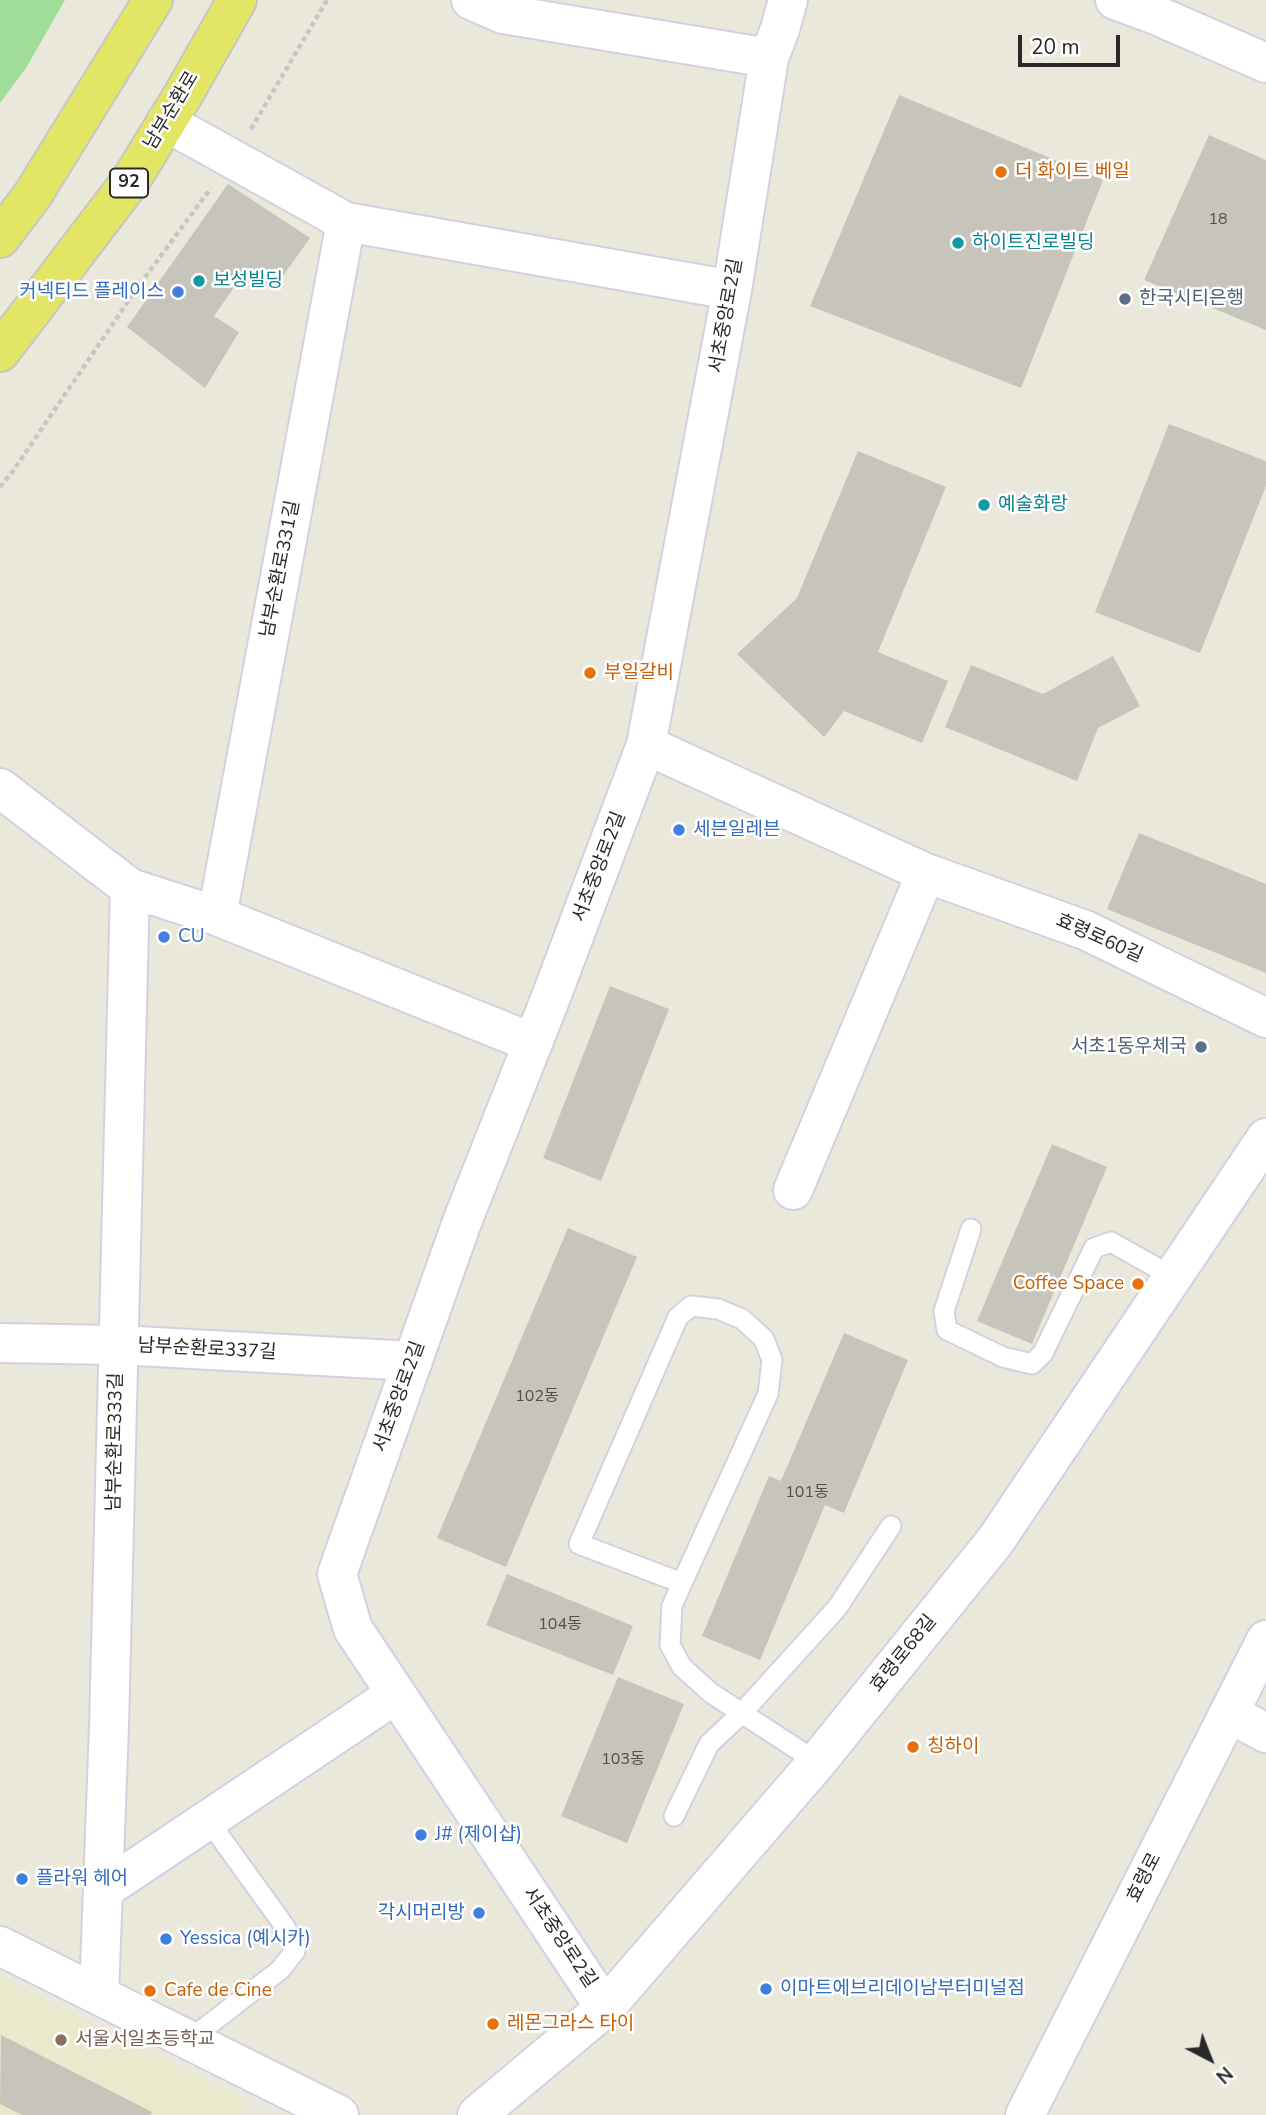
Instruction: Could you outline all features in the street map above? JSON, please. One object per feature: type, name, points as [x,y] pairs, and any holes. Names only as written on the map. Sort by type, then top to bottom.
[{"type":"main road","points":[[0,238],[32,196],[153,0]]},
{"type":"main road","name":"남부순환로","points":[[0,352],[129,183],[237,0]]},
{"type":"street","points":[[471,0],[503,14],[769,58]]},
{"type":"street","name":"서초중앙로2길","points":[[606,2008],[353,1629],[337,1574],[462,1222],[646,745],[732,290],[769,58],[788,0]]},
{"type":"street","points":[[1115,0],[1266,63]]},
{"type":"street","points":[[166,122],[346,222],[732,290]]},
{"type":"street","name":"남부순환로331길","points":[[217,916],[346,222]]},
{"type":"street","name":"효령로60길","points":[[646,745],[926,873],[1085,930],[1266,1018]]},
{"type":"street","points":[[0,788],[130,888],[217,916],[533,1043]]},
{"type":"street","points":[[793,1189],[926,873]]},
{"type":"street","name":"남부순환로333길","points":[[99,1995],[130,888]]},
{"type":"street","name":"효령로68길","points":[[477,2115],[606,2008],[817,1762],[996,1540],[1266,1138]]},
{"type":"street","name":"남부순환로337길","points":[[0,1343],[118,1345],[413,1361]]},
{"type":"street","name":"효령로","points":[[1025,2115],[1266,1640]]},
{"type":"street","points":[[103,1890],[396,1693]]},
{"type":"street","points":[[1229,1713],[1266,1733]]},
{"type":"street","points":[[0,1946],[339,2115]]},
{"type":"lane","points":[[971,1229],[944,1311],[947,1331],[1003,1357],[1032,1364],[1044,1353],[1094,1248],[1111,1242],[1173,1277]]},
{"type":"lane","points":[[682,1583],[579,1544],[678,1317],[691,1306],[718,1309],[741,1319],[764,1339],[772,1360],[768,1394],[672,1605],[670,1645],[682,1667],[711,1693],[817,1762]]},
{"type":"lane","points":[[674,1816],[709,1744],[741,1714],[837,1608],[891,1526]]},
{"type":"lane","points":[[189,2040],[280,1970],[295,1951],[293,1941],[283,1924],[208,1820]]},
{"type":"path","points":[[0,487],[140,284],[233,159],[327,0]]},
{"type":"shaded area","name":"서울서일초등학교","points":[[0,1979],[245,2101],[240,2115],[0,2115]]},
{"type":"green space","points":[[0,0],[65,0],[26,68],[0,103]]},
{"type":"building","name":"하이트진로빌딩","points":[[899,95],[1103,180],[1021,388],[810,306]]},
{"type":"building","points":[[1209,135],[1266,160],[1266,330],[1144,280]]},
{"type":"building","name":"보성빌딩","points":[[228,184],[310,238],[273,290],[245,272],[214,316],[239,332],[205,388],[127,327]]},
{"type":"building","points":[[1169,424],[1266,461],[1266,486],[1200,653],[1095,612]]},
{"type":"building","points":[[858,451],[946,487],[878,652],[948,681],[922,743],[844,711],[824,737],[737,654],[797,598]]},
{"type":"building","points":[[1113,656],[1140,706],[1098,728],[1077,781],[945,727],[971,665],[1043,694]]},
{"type":"building","points":[[1139,833],[1266,884],[1266,973],[1107,909]]},
{"type":"building","points":[[610,986],[669,1009],[601,1181],[543,1158]]},
{"type":"building","points":[[1052,1144],[1107,1167],[1032,1344],[977,1321]]},
{"type":"building","points":[[568,1228],[637,1257],[506,1567],[437,1538]]},
{"type":"building","points":[[844,1333],[908,1360],[844,1513],[825,1505],[760,1660],[702,1636],[769,1476],[781,1481]]},
{"type":"building","points":[[507,1574],[633,1626],[613,1675],[486,1625]]},
{"type":"building","points":[[618,1677],[684,1704],[627,1843],[561,1816]]},
{"type":"building","points":[[1,2035],[152,2112],[150,2115],[22,2115],[0,2104]]},
{"type":"place","name":"더 화이트 베일","points":[[1001,172]]},
{"type":"place","name":"하이트진로빌딩","points":[[958,243]]},
{"type":"place","name":"보성빌딩","points":[[199,281]]},
{"type":"place","name":"커넥티드 플레이스","points":[[178,292]]},
{"type":"place","name":"한국시티은행","points":[[1125,299]]},
{"type":"place","name":"예술화랑","points":[[984,505]]},
{"type":"place","name":"부일갈비","points":[[590,673]]},
{"type":"place","name":"세븐일레븐","points":[[679,830]]},
{"type":"place","name":"CU","points":[[164,937]]},
{"type":"place","name":"서초1동우체국","points":[[1201,1047]]},
{"type":"place","name":"Coffee Space","points":[[1138,1284]]},
{"type":"place","name":"칭하이","points":[[913,1747]]},
{"type":"place","name":"J# (제이샵)","points":[[421,1835]]},
{"type":"place","name":"플라워 헤어","points":[[22,1879]]},
{"type":"place","name":"각시머리방","points":[[479,1913]]},
{"type":"place","name":"Yessica (예시카)","points":[[166,1939]]},
{"type":"place","name":"이마트에브리데이남부터미널점","points":[[766,1989]]},
{"type":"place","name":"Cafe de Cine","points":[[150,1991]]},
{"type":"place","name":"레몬그라스 타이","points":[[493,2024]]},
{"type":"place","name":"서울서일초등학교","points":[[61,2040]]}]
